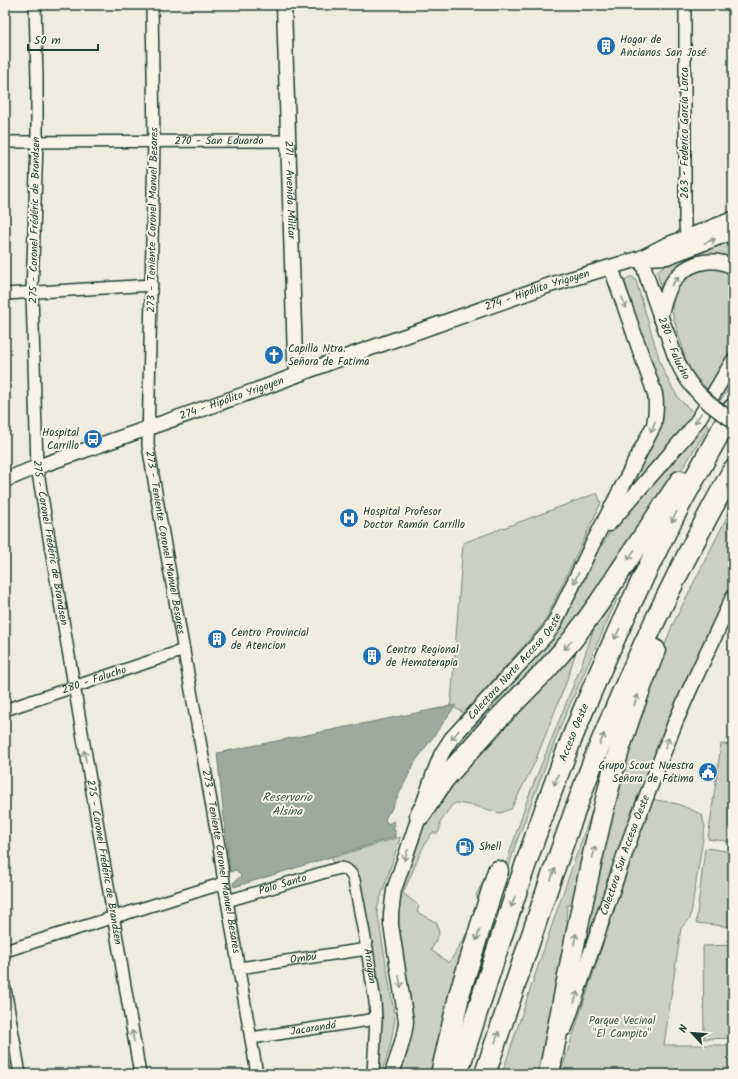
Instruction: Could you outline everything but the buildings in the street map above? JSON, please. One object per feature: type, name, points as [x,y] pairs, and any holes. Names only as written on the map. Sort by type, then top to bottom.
[{"type":"highway","points":[[420,815],[444,779],[573,639],[674,491],[733,409]]},
{"type":"highway","name":"Acceso Oeste","points":[[457,1074],[542,818],[583,712],[607,656],[656,552],[733,409]]},
{"type":"highway","points":[[485,1074],[576,807],[620,696],[700,528],[733,470]]},
{"type":"highway","points":[[549,1074],[579,918],[611,778],[630,715],[700,528]]},
{"type":"highway","points":[[441,1074],[460,992],[498,872]]},
{"type":"street","name":"275 - Coronel Frédéric de Brandsen","points":[[35,5],[37,142],[32,293],[37,467],[140,1074]]},
{"type":"street","name":"273 - Teniente Coronel Manuel Besares","points":[[152,5],[154,141],[150,406],[148,445],[219,846],[257,1074]]},
{"type":"street","name":"271 - Avenida Militar","points":[[284,5],[295,359],[298,374]]},
{"type":"street","name":"263 - Federico García Lorca","points":[[685,5],[686,236]]},
{"type":"street","name":"270 - San Eduardo","points":[[5,142],[289,141]]},
{"type":"street","name":"274 - Hipólito Yrigoyen","points":[[5,480],[37,467],[550,285],[640,258],[686,236],[733,219]]},
{"type":"street","name":"274 - Hipólito Yrigoyen","points":[[640,258],[667,257],[733,232]]},
{"type":"street","name":"280 - Falucho","points":[[640,258],[660,317],[684,376],[710,405],[733,420]]},
{"type":"street","points":[[660,317],[671,285],[682,272],[704,262],[715,261],[733,267]]},
{"type":"street","name":"Colectora Norte Acceso Oeste","points":[[392,1074],[403,1040],[406,1021],[391,925],[392,902],[394,890],[442,753],[463,726],[553,626],[593,543],[654,425],[657,405],[652,386],[611,267]]},
{"type":"street","points":[[5,294],[152,285]]},
{"type":"street","points":[[593,543],[689,432],[698,420],[733,361]]},
{"type":"street","name":"Colectora Sur Acceso Oeste","points":[[549,1074],[631,836],[675,723],[733,597]]},
{"type":"street","name":"280 - Falucho","points":[[5,710],[184,650]]},
{"type":"street","name":"Palo Santo","points":[[227,901],[339,868]]},
{"type":"street","name":"Arrayán","points":[[339,868],[348,870],[354,880],[367,949],[376,1018],[373,1074]]},
{"type":"street","points":[[5,951],[224,883]]},
{"type":"street","name":"Ombú","points":[[239,968],[367,949]]},
{"type":"street","points":[[5,989],[20,1074]]},
{"type":"street","name":"Jacarandá","points":[[251,1038],[376,1018]]},
{"type":"green space","points":[[733,237],[733,263],[700,257],[663,296],[657,271],[672,260]]},
{"type":"green space","points":[[721,266],[733,272],[733,352],[709,391],[688,367],[673,316],[672,305],[676,290],[684,277],[698,267]]},
{"type":"green space","points":[[633,277],[636,281],[661,365],[670,384],[679,399],[696,415],[624,499],[662,412],[625,282],[626,279]]},
{"type":"green space","points":[[733,365],[733,382],[721,400],[715,397]]},
{"type":"green space","points":[[702,421],[709,426],[646,527],[593,603],[440,782],[442,764],[451,747],[521,669],[613,528]]},
{"type":"green space","points":[[597,493],[601,503],[544,623],[464,713],[449,705],[451,703],[463,543]]},
{"type":"green space","points":[[733,505],[733,586],[664,734],[568,1004],[631,736],[672,626]]},
{"type":"green space","points":[[638,552],[561,725],[515,846],[503,887],[486,925],[527,800],[581,666],[598,617]]},
{"type":"green space","points":[[580,639],[566,683],[534,764],[511,809],[500,813],[475,806],[456,803],[451,806],[440,823],[438,833],[432,833],[424,845],[403,893],[419,906],[417,912],[437,923],[439,934],[431,950],[449,963],[476,918],[473,909],[479,910],[484,900],[477,898],[476,895],[489,871],[494,866],[498,869],[472,945],[432,1074],[397,1074],[411,1027],[396,928],[399,893],[422,820],[441,789],[463,765],[471,765],[481,751],[483,745],[487,748],[500,735],[505,725],[503,723],[577,640]]},
{"type":"green space","points":[[721,744],[733,745],[733,842],[708,839]]},
{"type":"green space","points":[[615,748],[576,904],[567,905],[566,920],[569,921],[543,1074],[502,1074],[557,911]]},
{"type":"green space","name":"Parque Vecinal \"El Campito\"","points":[[651,799],[678,804],[701,814],[705,826],[690,919],[681,928],[664,1045],[733,1045],[733,1074],[560,1074]]},
{"type":"green space","points":[[400,837],[377,909],[395,1019],[390,1047],[381,1074],[375,1074],[380,1018],[356,879],[333,866],[332,858]]},
{"type":"green space","points":[[705,848],[733,852],[733,927],[696,923]]},
{"type":"green space","points":[[733,945],[733,1038],[704,1039],[703,946]]},
{"type":"water","name":"Reservorio Alsina","points":[[456,705],[415,762],[385,819],[388,824],[393,821],[395,826],[391,829],[395,830],[395,837],[234,887],[233,883],[241,876],[236,870],[230,872],[217,753]]},
{"type":"place","name":"Hogar de Ancianos San José","points":[[606,46]]},
{"type":"place","name":"Capilla Ntra. Señora de Fatima","points":[[274,355]]},
{"type":"place","name":"Hospital Carrillo","points":[[93,439]]},
{"type":"place","name":"Hospital Profesor Doctor Ramón Carrillo","points":[[349,518]]},
{"type":"place","name":"Centro Provincial de Atencion","points":[[217,639]]},
{"type":"place","name":"Centro Regional de Hemoterapia","points":[[372,656]]},
{"type":"place","name":"Grupo Scout Nuestra Señora de Fátima","points":[[708,772]]},
{"type":"place","name":"Shell","points":[[465,847]]}]
